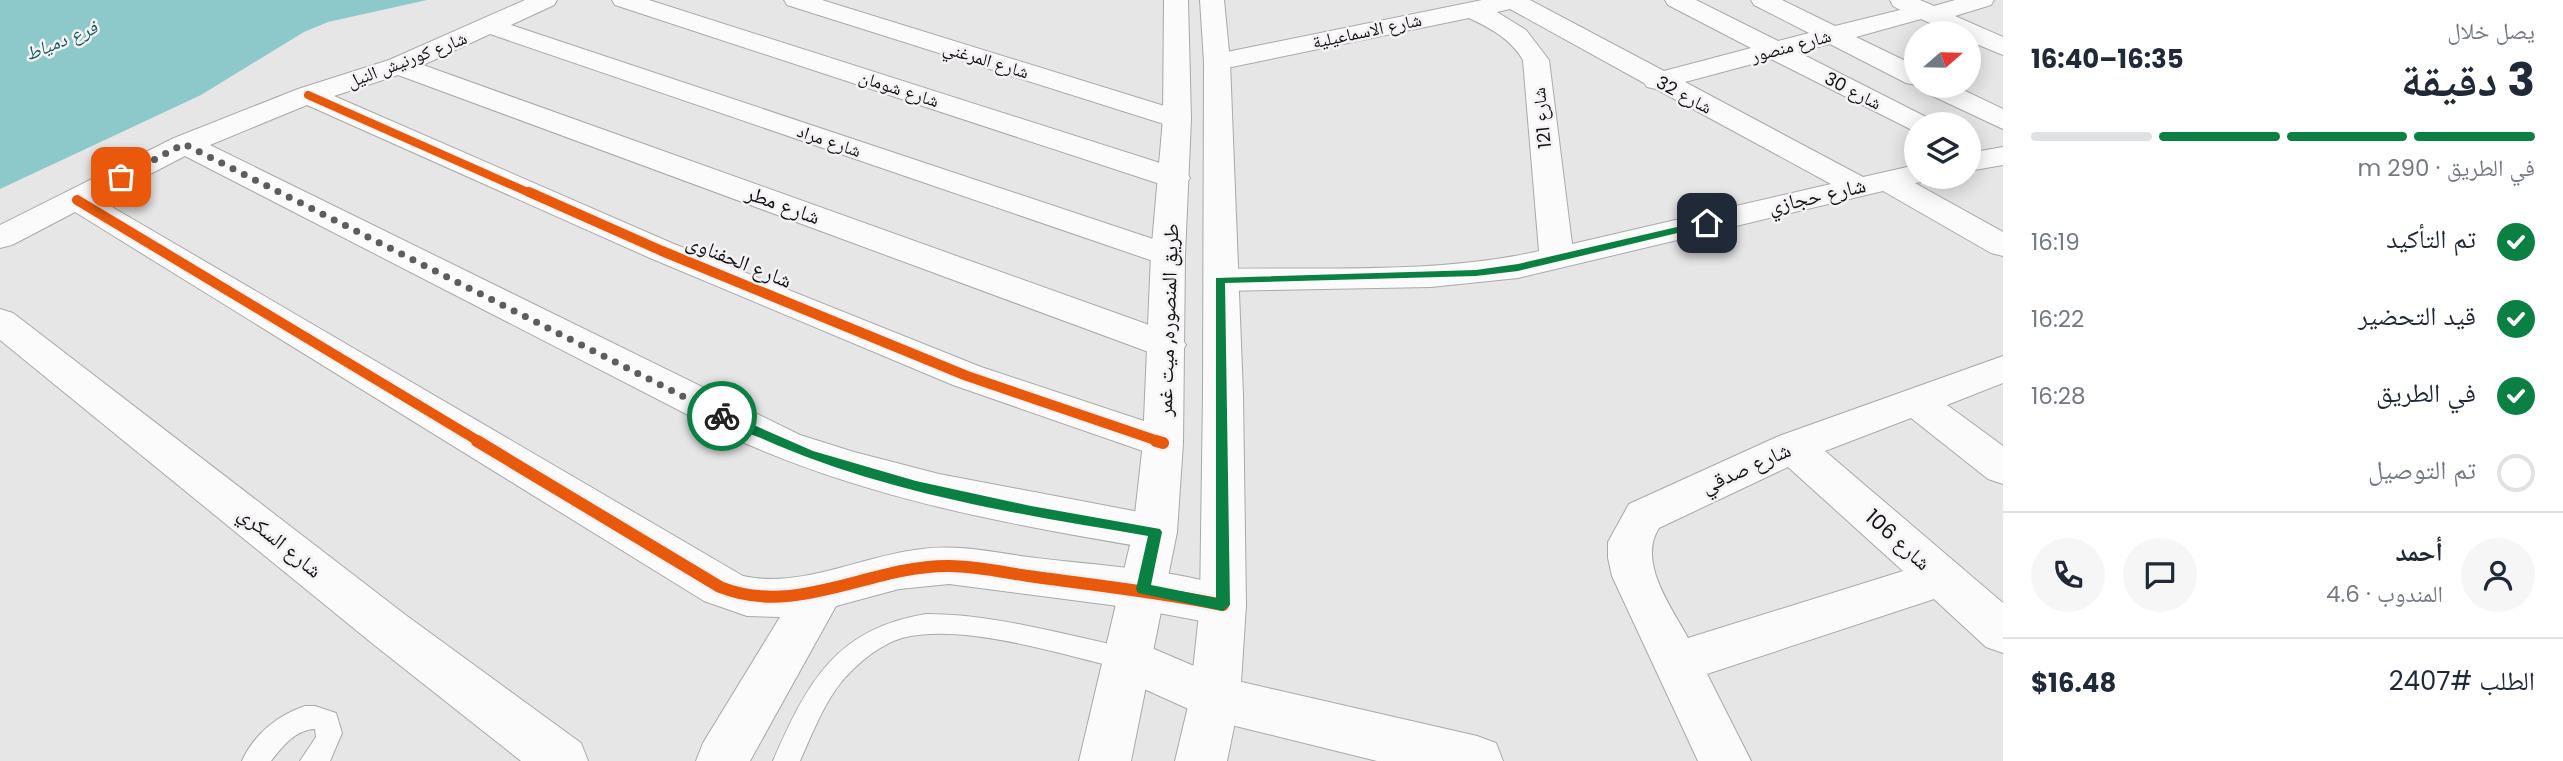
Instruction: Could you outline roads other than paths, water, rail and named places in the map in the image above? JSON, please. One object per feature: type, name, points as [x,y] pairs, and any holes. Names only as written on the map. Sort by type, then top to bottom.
[{"type":"street","name":"شارع كورنيش النيل","points":[[0,238],[184,144],[308,95],[399,66],[545,0]]},
{"type":"street","name":"شارع شومان","points":[[624,0],[1174,178]]},
{"type":"street","name":"شارع المرغني","points":[[796,0],[1177,119]]},
{"type":"street","name":"طريق المنصوره, ميت غمر","points":[[1105,761],[1155,532],[1163,443],[1168,255],[1177,119],[1176,0]]},
{"type":"street","points":[[1201,761],[1215,698],[1223,605],[1217,62],[1212,0]]},
{"type":"street","name":"شارع 30","points":[[1677,0],[1904,117]]},
{"type":"street","points":[[1763,0],[1904,71]]},
{"type":"street","name":"شارع منصور","points":[[1657,81],[1919,9],[1982,0]]},
{"type":"street","name":"شارع الاسماعيلية","points":[[1217,62],[1426,9],[1472,9],[1515,1]]},
{"type":"street","name":"شارع 32","points":[[1515,1],[1657,81],[1886,180],[2003,246]]},
{"type":"street","name":"شارع 121","points":[[1472,9],[1520,38],[1531,49],[1536,60],[1557,259]]},
{"type":"street","points":[[1919,9],[2003,47]]},
{"type":"street","name":"شارع مراد","points":[[491,26],[1168,255]]},
{"type":"street","name":"شارع مطر","points":[[399,66],[1167,345]]},
{"type":"street","name":"شارع الحفناوى","points":[[308,95],[662,251],[967,376],[1163,443]]},
{"type":"street","points":[[1958,98],[2003,120]]},
{"type":"street","points":[[184,144],[743,426],[809,454],[955,494],[1031,511],[1155,532]]},
{"type":"street","name":"شارع حجازي","points":[[1220,280],[1432,276],[1497,270],[1557,259],[1886,180]]},
{"type":"street","points":[[77,200],[720,587],[749,597],[788,597],[820,592],[893,571],[949,566],[1143,589],[1223,605]]},
{"type":"street","name":"شارع السكري","points":[[0,321],[390,630],[562,761]]},
{"type":"street","name":"شارع صدقي","points":[[1725,761],[1638,587],[1629,559],[1631,534],[1644,516],[1655,509],[1793,447],[1916,402],[1997,379]]},
{"type":"street","points":[[1916,402],[2003,468]]},
{"type":"street","name":"شارع 106","points":[[1793,447],[2003,632]]},
{"type":"street","points":[[1677,663],[1942,578]]},
{"type":"street","points":[[722,761],[820,592]]},
{"type":"street","points":[[1128,659],[1215,698],[1477,761]]},
{"type":"lane","points":[[786,761],[835,672],[856,652],[882,636],[909,626],[938,622],[967,624],[1128,659]]},
{"type":"lane","points":[[255,761],[288,725],[302,718],[317,716],[327,721],[331,731],[327,744],[313,761]]},
{"type":"water","name":"فرع دمياط","points":[[0,0],[427,0],[328,22],[304,32],[201,95],[0,189]]}]
